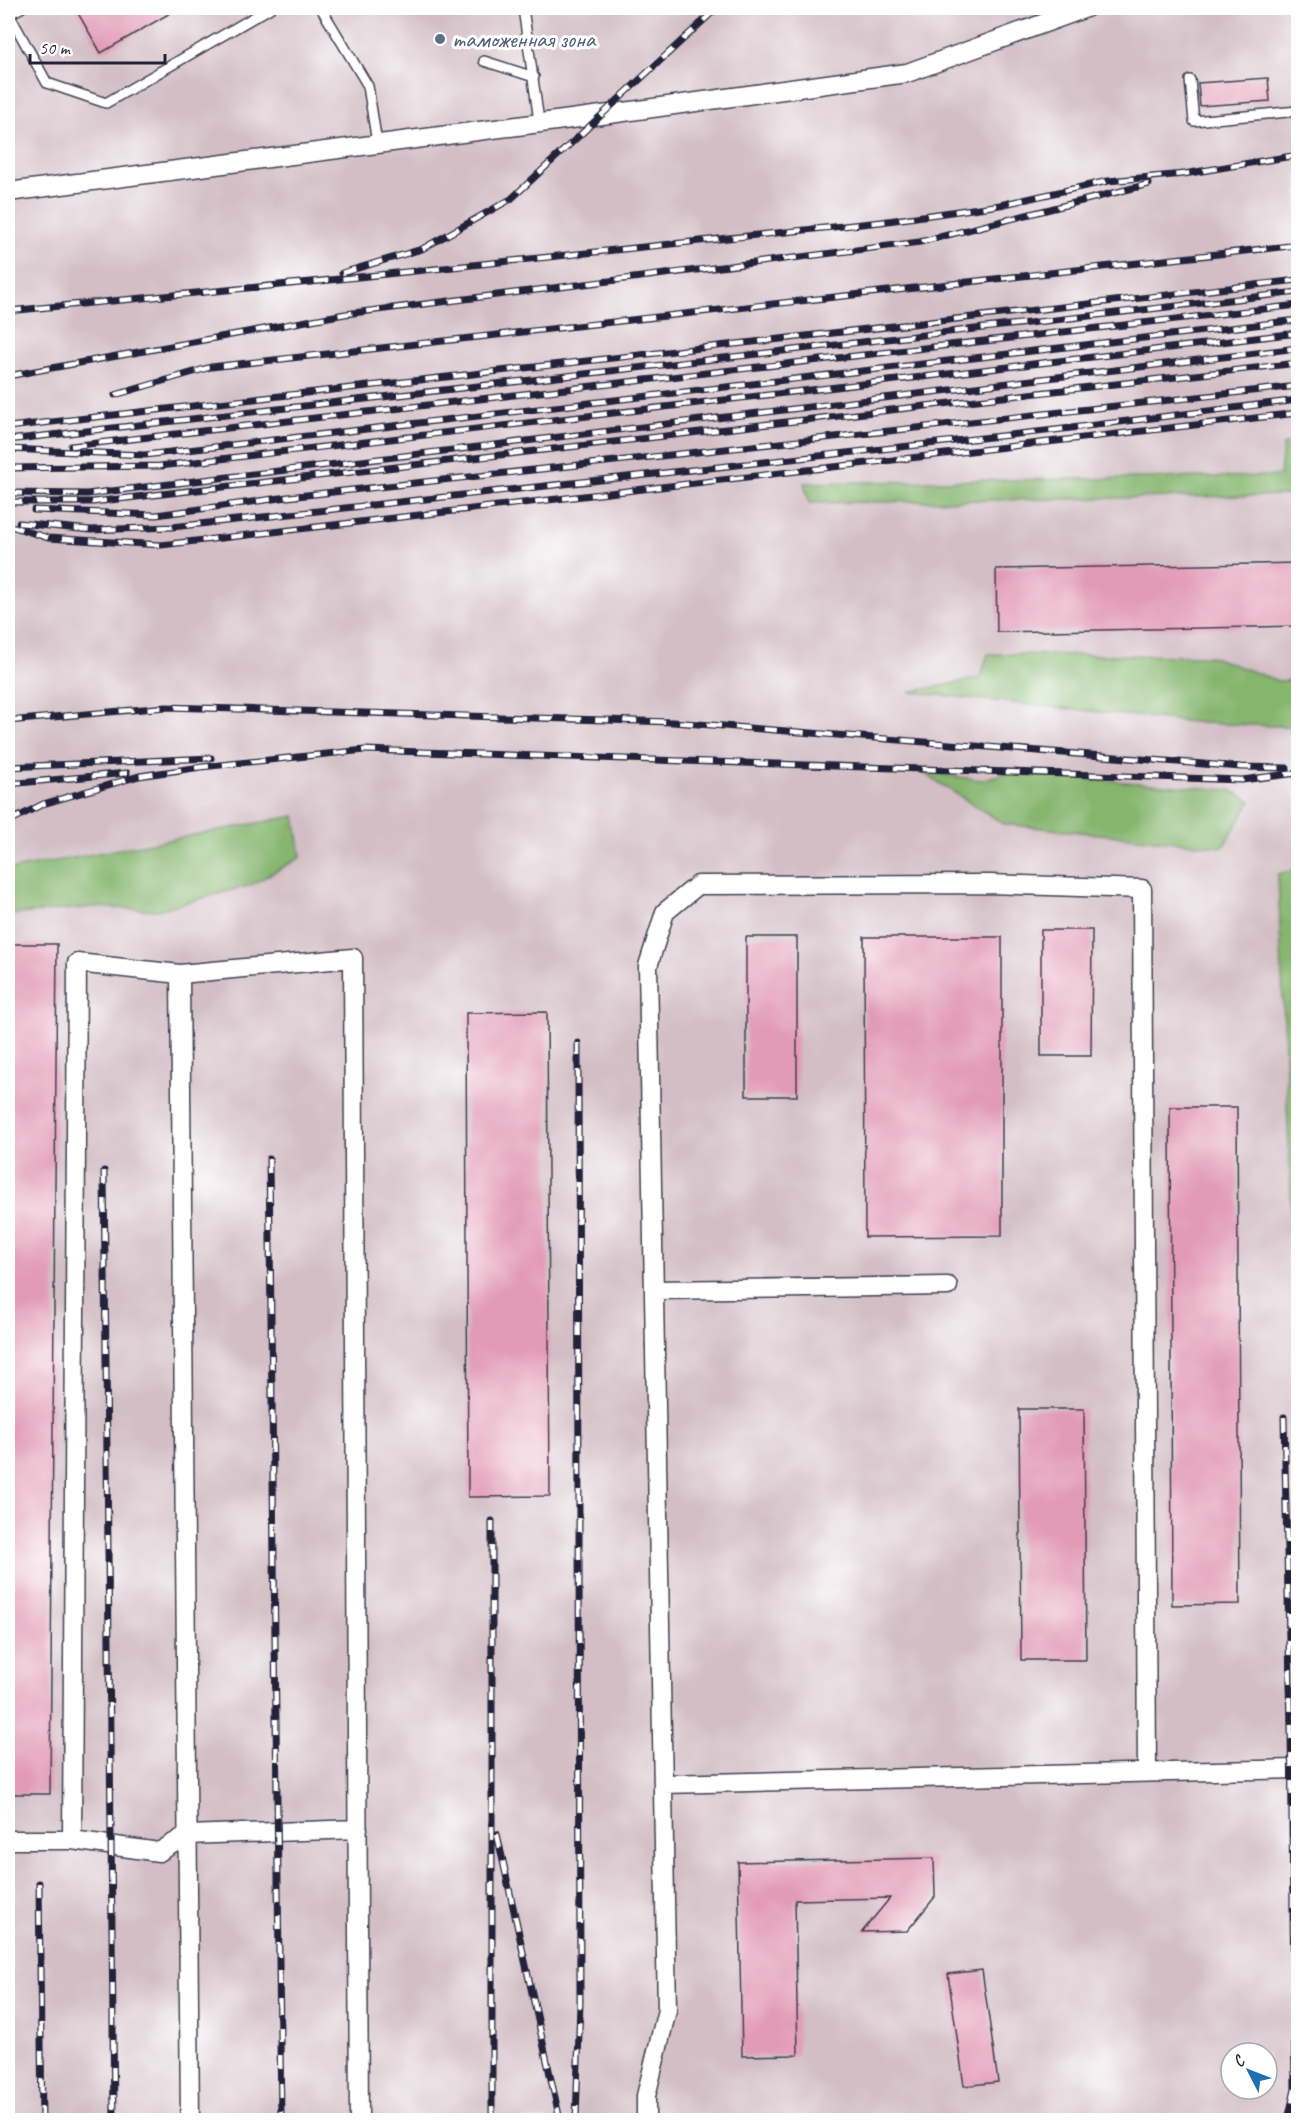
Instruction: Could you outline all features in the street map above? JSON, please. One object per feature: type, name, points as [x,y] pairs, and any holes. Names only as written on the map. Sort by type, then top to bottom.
[{"type":"street","points":[[8,192],[907,73],[1086,8]]},
{"type":"street","points":[[646,2121],[646,2096],[667,2010],[648,966],[665,912],[698,885],[990,884],[1142,889],[1147,1772]]},
{"type":"street","points":[[72,1840],[77,963],[180,974],[353,958],[359,2121]]},
{"type":"street","points":[[180,974],[190,2121]]},
{"type":"street","points":[[654,1290],[948,1286]]},
{"type":"street","points":[[663,1784],[1299,1768]]},
{"type":"street","points":[[8,1840],[72,1840],[159,1852],[187,1834],[358,1829]]},
{"type":"lane","points":[[21,8],[9,14],[47,83],[106,103],[270,8]]},
{"type":"lane","points":[[321,8],[368,86],[377,143]]},
{"type":"lane","points":[[523,8],[539,121]]},
{"type":"lane","points":[[484,61],[534,77]]},
{"type":"lane","points":[[1190,80],[1194,122],[1299,111]]},
{"type":"shaded area","points":[[8,8],[1298,8],[1298,2120],[8,2120]]},
{"type":"green space","points":[[1298,442],[1298,495],[809,503],[804,483],[1280,476],[1283,445]]},
{"type":"green space","points":[[988,654],[1210,656],[1278,681],[1298,680],[1298,727],[1203,723],[910,692],[980,678]]},
{"type":"green space","points":[[922,772],[981,780],[1006,773],[1230,790],[1251,801],[1223,847],[1004,824]]},
{"type":"green space","points":[[295,816],[301,857],[251,885],[158,910],[93,907],[8,915],[8,870]]},
{"type":"green space","points":[[1298,869],[1298,1331],[1296,1327],[1278,874]]},
{"type":"building","points":[[75,8],[179,8],[101,53]]},
{"type":"building","points":[[1268,78],[1270,101],[1200,106],[1198,83]]},
{"type":"building","points":[[1298,563],[1298,626],[997,632],[996,569]]},
{"type":"building","points":[[1041,930],[1092,930],[1091,1056],[1041,1056]]},
{"type":"building","points":[[746,937],[797,937],[797,1096],[746,1096]]},
{"type":"building","points":[[864,937],[1002,937],[1002,1236],[865,1237]]},
{"type":"building","points":[[8,944],[57,944],[50,1794],[8,1794]]},
{"type":"building","points":[[547,1012],[550,1496],[468,1497],[466,1013]]},
{"type":"building","points":[[1170,1107],[1237,1107],[1240,1604],[1172,1605]]},
{"type":"building","points":[[1019,1409],[1084,1409],[1086,1660],[1021,1660]]},
{"type":"building","points":[[934,1858],[935,1897],[907,1931],[862,1932],[890,1898],[795,1900],[798,2055],[742,2056],[738,1862]]},
{"type":"building","points":[[982,1970],[998,2082],[964,2086],[948,1974]]},
{"type":"railway","points":[[342,273],[422,249],[511,199],[717,8]]},
{"type":"railway","points":[[8,311],[311,282],[881,222],[1000,205],[1108,181],[1184,174],[1298,155]]},
{"type":"railway","points":[[8,376],[345,314],[920,242],[1149,184]]},
{"type":"railway","points":[[115,395],[211,367],[1298,245]]},
{"type":"railway","points":[[8,427],[1298,280]]},
{"type":"railway","points":[[8,440],[1298,292]]},
{"type":"railway","points":[[71,446],[1298,305]]},
{"type":"railway","points":[[8,449],[145,455],[1298,320]]},
{"type":"railway","points":[[8,468],[160,466],[1298,333]]},
{"type":"railway","points":[[8,493],[87,494],[1298,348]]},
{"type":"railway","points":[[8,502],[93,502],[1298,363]]},
{"type":"railway","points":[[34,510],[156,515],[288,497],[1298,386]]},
{"type":"railway","points":[[19,523],[91,530],[172,527],[1055,430],[1298,400]]},
{"type":"railway","points":[[8,525],[48,538],[161,545],[1298,413]]},
{"type":"railway","points":[[8,721],[166,707],[673,722],[1241,767],[1287,768]]},
{"type":"railway","points":[[8,822],[43,804],[139,776],[201,767],[365,750],[1242,780],[1298,773]]},
{"type":"railway","points":[[8,767],[211,758]]},
{"type":"railway","points":[[8,784],[127,773]]},
{"type":"railway","points":[[576,2120],[580,2003],[578,1043]]},
{"type":"railway","points":[[269,1159],[281,2120]]},
{"type":"railway","points":[[104,1171],[114,2120]]},
{"type":"railway","points":[[1284,1417],[1291,1729],[1295,2089],[1288,2120]]},
{"type":"railway","points":[[492,1521],[492,2120]]},
{"type":"railway","points":[[497,1834],[560,2120]]},
{"type":"railway","points":[[39,1883],[42,2120]]},
{"type":"place","name":"таможенная зона","points":[[440,39]]}]
